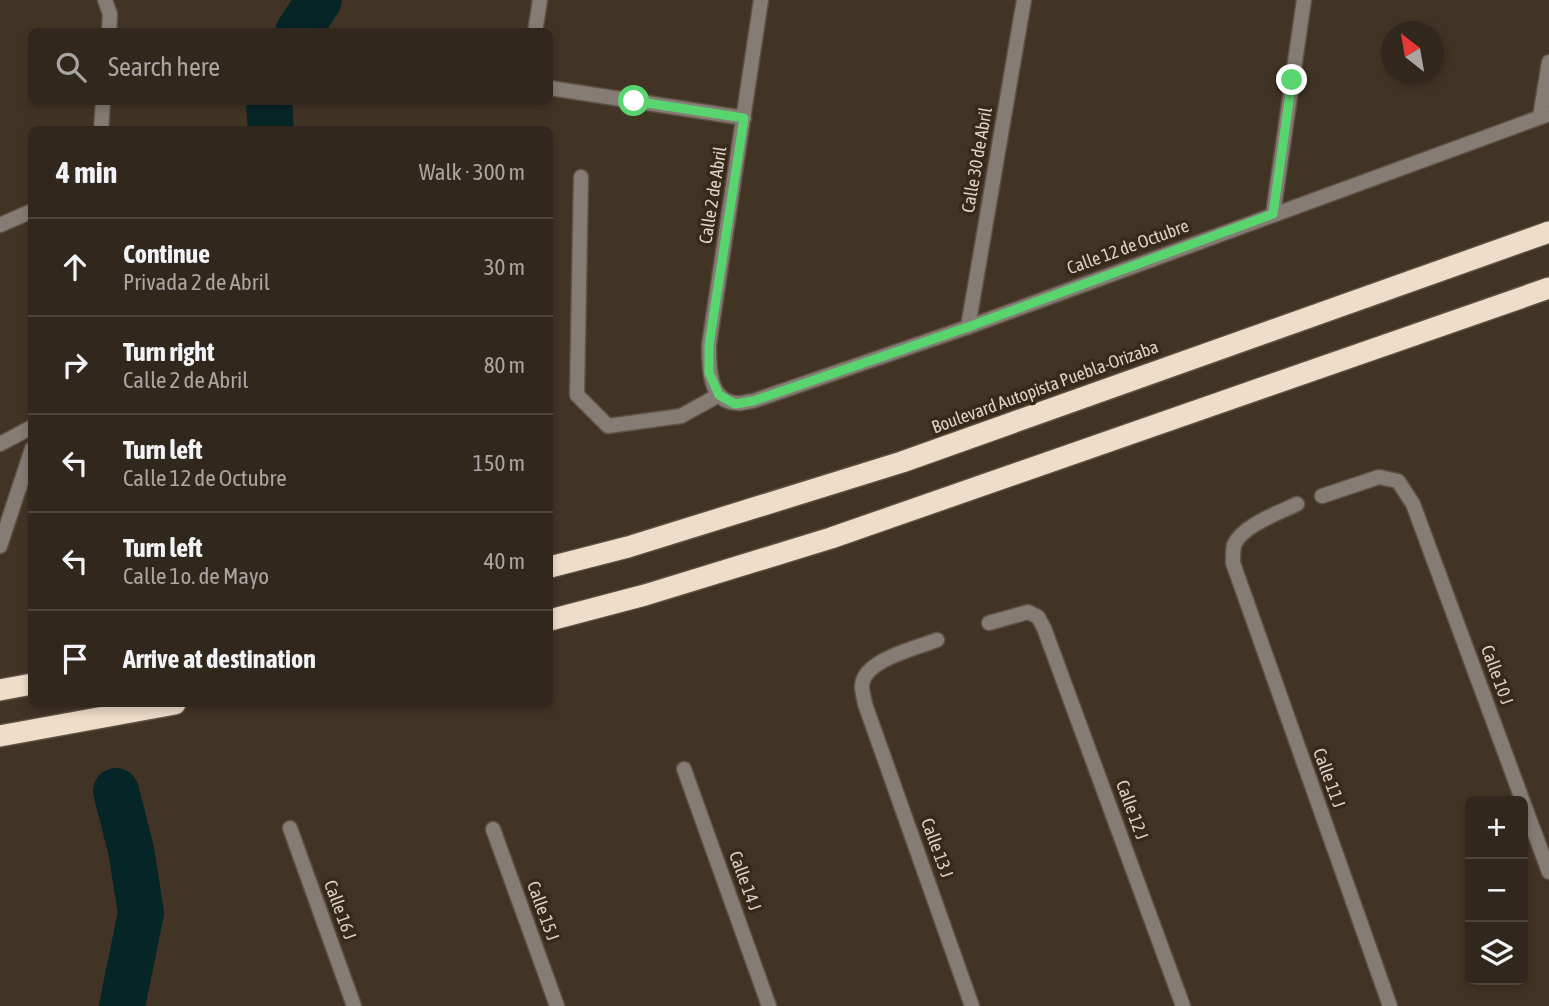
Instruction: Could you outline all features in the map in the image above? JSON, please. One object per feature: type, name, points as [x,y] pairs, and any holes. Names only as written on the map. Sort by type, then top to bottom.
[{"type":"highway","name":"Boulevard Autopista Puebla-Orizaba","points":[[553,566],[641,543],[902,462],[1549,232]]},
{"type":"highway","points":[[553,619],[658,591],[831,538],[1549,288]]},
{"type":"highway","points":[[5,689],[28,685]]},
{"type":"highway","points":[[0,736],[159,707]]},
{"type":"street","points":[[105,0],[110,14],[109,28]]},
{"type":"street","points":[[536,28],[540,0]]},
{"type":"street","name":"Calle 2 de Abril","points":[[719,395],[709,373],[709,345],[761,0]]},
{"type":"street","name":"Calle 30 de Abril","points":[[968,327],[1024,0]]},
{"type":"street","points":[[1273,214],[1304,0]]},
{"type":"street","points":[[1544,116],[1549,62]]},
{"type":"street","points":[[553,88],[744,118]]},
{"type":"street","points":[[101,126],[103,105]]},
{"type":"street","name":"Calle 12 de Octubre","points":[[719,395],[735,404],[753,401],[968,327],[1544,116]]},
{"type":"street","points":[[581,177],[577,395],[608,426],[681,416],[719,395]]},
{"type":"street","points":[[2,220],[28,212]]},
{"type":"street","points":[[0,444],[28,429]]},
{"type":"street","points":[[0,546],[28,461]]},
{"type":"street","name":"Calle 10 J","points":[[1322,496],[1379,477],[1398,481],[1406,492],[1413,504],[1549,872]]},
{"type":"street","name":"Calle 11 J","points":[[1297,504],[1242,534],[1234,547],[1233,563],[1390,1006]]},
{"type":"street","name":"Calle 12 J","points":[[989,623],[1028,612],[1038,617],[1044,628],[1183,1006]]},
{"type":"street","name":"Calle 13 J","points":[[937,640],[882,660],[869,671],[862,684],[865,704],[972,1006]]},
{"type":"street","name":"Calle 14 J","points":[[684,769],[769,1006]]},
{"type":"street","name":"Calle 16 J","points":[[290,828],[354,1006]]},
{"type":"street","name":"Calle 15 J","points":[[493,829],[557,1006]]},
{"type":"waterway","points":[[301,28],[319,0]]},
{"type":"waterway","points":[[269,105],[271,126]]},
{"type":"waterway","points":[[116,791],[131,850],[141,913],[122,1006]]},
{"type":"route","points":[[634,101],[744,118],[709,345],[709,373],[719,395],[735,404],[753,401],[968,327],[1273,214],[1292,80]]}]
